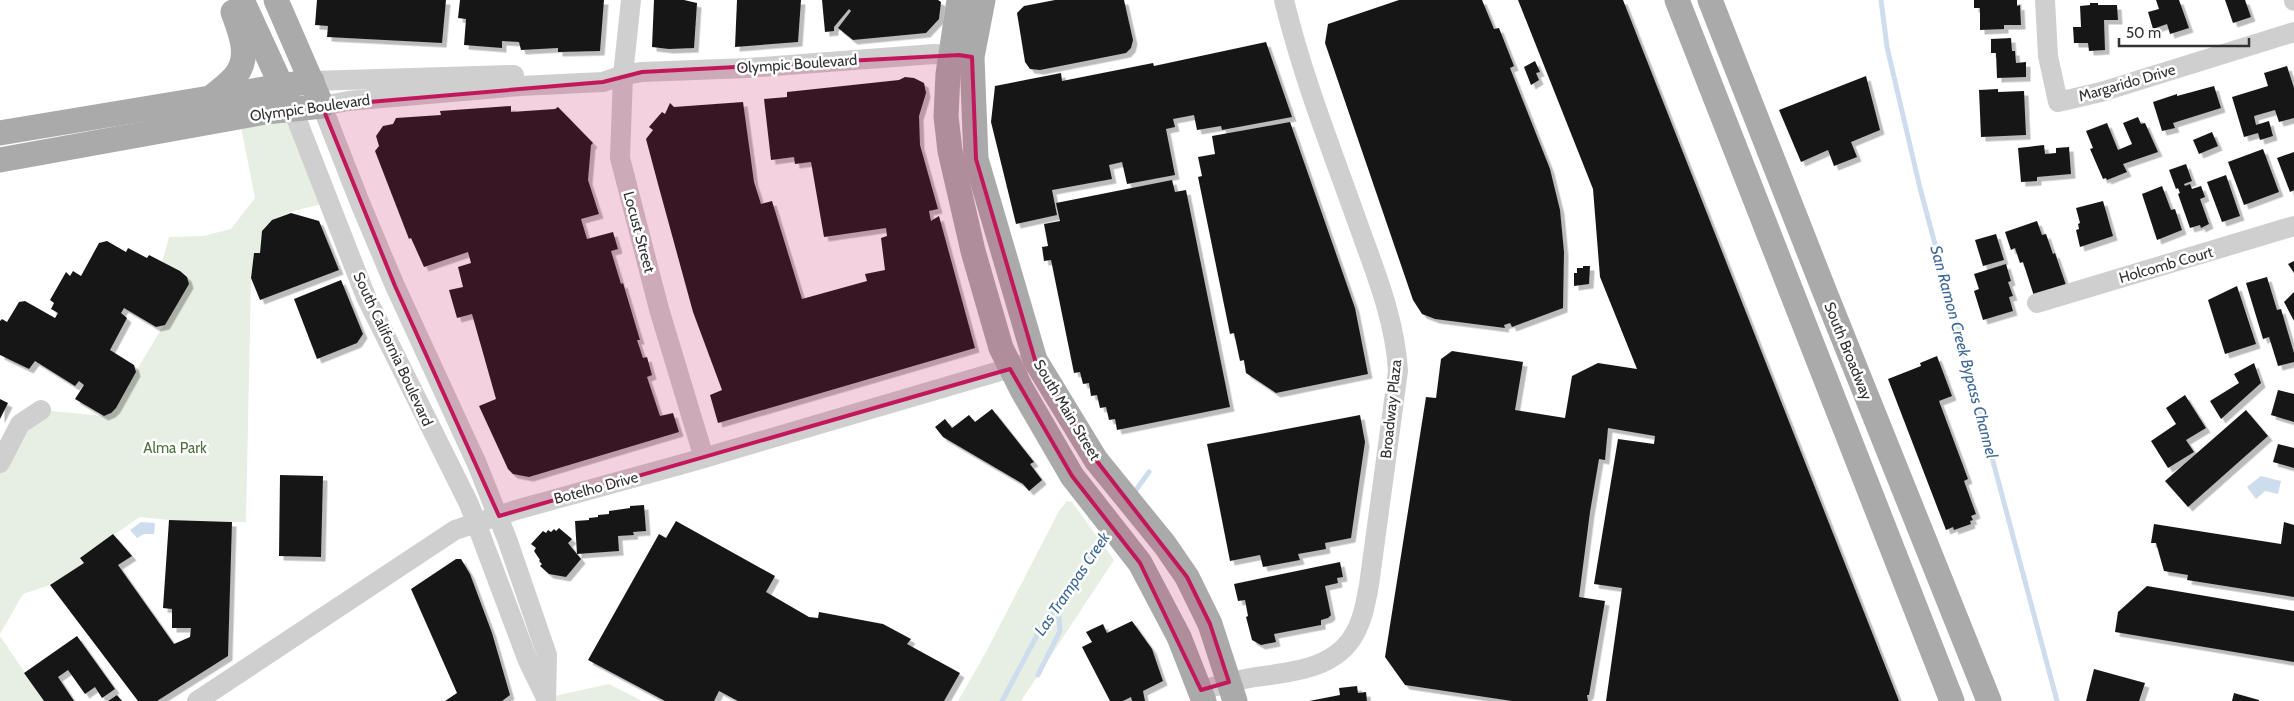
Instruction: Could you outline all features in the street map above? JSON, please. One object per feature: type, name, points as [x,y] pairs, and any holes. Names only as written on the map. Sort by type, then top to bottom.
[{"type":"main road","points":[[213,96],[236,76],[243,58],[243,39],[228,0]]},
{"type":"main road","name":"South California Boulevard","points":[[242,0],[293,110]]},
{"type":"main road","name":"South California Boulevard","points":[[276,0],[322,106]]},
{"type":"main road","name":"South Main Street","points":[[959,0],[961,55],[976,159],[1034,360],[1096,460],[1165,545],[1187,577],[1210,624],[1232,692]]},
{"type":"main road","name":"South Main Street","points":[[983,0],[961,55],[946,116],[950,151],[973,251],[1001,348],[1010,369],[1072,476],[1140,563],[1179,637],[1203,696]]},
{"type":"main road","name":"South Broadway","points":[[1677,0],[1952,701]]},
{"type":"main road","name":"South Broadway","points":[[1710,0],[1989,701]]},
{"type":"main road","name":"Olympic Boulevard","points":[[0,133],[312,81]]},
{"type":"main road","name":"Olympic Boulevard","points":[[0,160],[266,112],[322,106]]},
{"type":"street","name":"Locust Street","points":[[631,0],[623,75],[620,158],[659,309],[704,458]]},
{"type":"street","name":"Margarido Drive","points":[[2045,0],[2048,56],[2058,102],[2101,92],[2294,32]]},
{"type":"street","name":"Broadway Plaza","points":[[1203,696],[1232,692],[1283,674],[1314,667],[1345,647],[1355,633],[1369,585],[1398,371],[1397,355],[1386,306],[1314,98],[1285,2]]},
{"type":"street","name":"Olympic Boulevard","points":[[322,106],[501,88],[603,82],[623,75],[642,72],[748,68],[961,55]]},
{"type":"street","name":"Olympic Boulevard","points":[[312,81],[603,71],[623,75]]},
{"type":"street","name":"South California Boulevard","points":[[322,106],[392,278],[498,516],[528,595],[547,655],[546,700]]},
{"type":"street","name":"South California Boulevard","points":[[293,110],[366,297],[468,504],[528,661],[546,700]]},
{"type":"street","name":"Holcomb Court","points":[[2037,303],[2294,226]]},
{"type":"street","name":"Botelho Drive","points":[[197,701],[454,530],[842,416],[1010,369],[1034,360]]},
{"type":"street","points":[[0,463],[20,424],[41,410]]},
{"type":"highlighted area","points":[[959,55],[972,57],[976,159],[1035,360],[1096,460],[1187,577],[1210,624],[1229,682],[1201,690],[1140,563],[1072,476],[1010,369],[499,516],[395,286],[322,106],[603,82],[642,72]]},
{"type":"green space","name":"Alma Park","points":[[293,110],[330,202],[275,219],[263,230],[260,253],[254,253],[251,278],[246,522],[169,520],[140,517],[81,557],[84,563],[50,585],[23,594],[0,634],[0,463],[41,410],[104,416],[111,413],[184,291],[162,262],[169,237],[203,236],[231,229],[255,198],[239,117]]},
{"type":"green space","points":[[1067,501],[1072,502],[1114,560],[1021,701],[958,701],[985,654],[1059,511]]},
{"type":"green space","points":[[0,636],[44,701],[0,701]]},
{"type":"green space","points":[[609,684],[642,701],[532,701]]},
{"type":"water","points":[[2261,476],[2281,481],[2278,494],[2265,491],[2256,499],[2247,487]]},
{"type":"water","points":[[141,522],[155,523],[154,534],[144,534],[137,538],[130,530]]},
{"type":"building","points":[[317,0],[446,0],[442,43],[327,37],[328,26],[315,25]]},
{"type":"building","points":[[460,0],[604,0],[600,51],[558,52],[558,48],[521,50],[519,42],[502,41],[502,48],[464,45],[466,19],[458,18]]},
{"type":"building","points":[[654,0],[684,0],[697,3],[694,48],[669,49],[652,47]]},
{"type":"building","points":[[737,0],[801,0],[798,42],[735,47]]},
{"type":"building","points":[[822,0],[938,0],[941,2],[939,19],[926,33],[853,40],[838,28],[851,11],[849,9],[834,27],[834,31],[825,32]]},
{"type":"building","points":[[1055,0],[1124,0],[1133,40],[1131,48],[1126,53],[1040,70],[1030,69],[1025,62],[1017,13],[1024,6]]},
{"type":"building","points":[[1399,0],[1482,0],[1494,29],[1499,28],[1514,66],[1510,68],[1550,169],[1560,210],[1564,252],[1563,308],[1512,327],[1510,323],[1504,325],[1505,328],[1435,319],[1422,314],[1413,300],[1325,43],[1328,24]]},
{"type":"building","points":[[1518,0],[1623,0],[1899,701],[1606,701],[1622,588],[1594,584],[1618,439],[1654,444],[1655,436],[1608,428],[1605,460],[1599,459],[1579,597],[1605,601],[1589,695],[1587,695],[1588,701],[1512,701],[1405,685],[1385,657],[1426,397],[1436,398],[1441,359],[1452,351],[1523,362],[1515,410],[1565,418],[1572,376],[1598,363],[1637,369],[1600,277],[1593,189]]},
{"type":"building","points":[[1974,0],[2017,0],[2017,6],[2020,5],[2021,25],[2004,25],[2004,29],[1980,30],[1980,8],[1974,8]]},
{"type":"building","points":[[2156,0],[2179,0],[2189,28],[2170,34],[2167,24],[2153,29],[2148,12],[2159,9]]},
{"type":"building","points":[[2225,0],[2245,0],[2251,17],[2233,23]]},
{"type":"building","points":[[2090,3],[2117,5],[2118,20],[2104,20],[2105,50],[2089,51],[2088,43],[2074,43],[2073,27],[2081,27],[2080,6],[2090,5]]},
{"type":"building","points":[[2011,38],[2012,51],[2015,51],[2016,63],[2026,62],[2026,77],[1997,78],[1996,53],[1991,53],[1991,39]]},
{"type":"building","points":[[1266,42],[1292,117],[1222,130],[1221,126],[1197,130],[1194,115],[1173,119],[1175,127],[1166,129],[1175,175],[1127,184],[1122,162],[1109,165],[1112,179],[1052,190],[1057,215],[1016,224],[991,122],[995,86],[1061,73],[1062,81],[1153,63],[1154,66]]},
{"type":"building","points":[[1535,61],[1540,72],[1536,73],[1539,80],[1531,85],[1524,67]]},
{"type":"building","points":[[2287,66],[2294,88],[2294,118],[2279,122],[2275,110],[2254,116],[2256,125],[2269,121],[2273,136],[2260,140],[2258,133],[2244,137],[2232,97],[2268,86],[2264,73]]},
{"type":"building","points":[[1866,76],[1880,130],[1851,142],[1857,157],[1834,166],[1828,150],[1801,162],[1779,110]]},
{"type":"building","points":[[905,77],[914,78],[924,83],[926,93],[919,116],[920,145],[938,209],[929,211],[931,221],[939,216],[975,348],[718,423],[710,395],[722,390],[693,312],[646,139],[653,130],[649,127],[662,112],[665,114],[670,103],[674,107],[743,102],[754,182],[761,204],[772,201],[802,299],[867,281],[865,274],[885,270],[881,238],[887,236],[886,228],[824,237],[811,162],[795,164],[794,157],[771,160],[764,99],[787,97],[787,92],[899,80]]},
{"type":"building","points":[[2214,86],[2221,108],[2173,123],[2175,128],[2162,131],[2153,102],[2177,94],[2177,96]]},
{"type":"building","points":[[1998,89],[1998,92],[2024,91],[2026,135],[1981,137],[1979,90]]},
{"type":"building","points":[[511,106],[511,112],[555,109],[558,107],[593,143],[591,145],[588,180],[599,214],[581,219],[587,239],[613,232],[618,249],[611,251],[621,284],[623,283],[640,340],[637,340],[643,358],[647,357],[652,375],[647,377],[660,416],[673,413],[679,432],[529,477],[513,474],[508,469],[479,406],[496,399],[472,314],[457,318],[449,290],[463,287],[458,267],[471,263],[468,252],[424,267],[411,238],[409,239],[375,151],[379,146],[376,136],[383,126],[393,124],[396,118],[441,115],[440,111]]},
{"type":"building","points":[[2138,117],[2141,124],[2145,123],[2158,152],[2123,164],[2127,172],[2107,180],[2106,178],[2103,179],[2090,149],[2093,148],[2086,131],[2107,123],[2118,150],[2132,144],[2123,123]]},
{"type":"building","points":[[1290,122],[1355,308],[1368,374],[1276,393],[1246,373],[1244,360],[1240,361],[1234,333],[1230,334],[1198,177],[1202,176],[1198,157],[1215,154],[1212,136]]},
{"type":"building","points":[[2212,132],[2218,146],[2199,154],[2193,140]]},
{"type":"building","points":[[2044,145],[2045,154],[2056,153],[2056,148],[2069,147],[2071,174],[2037,177],[2037,181],[2021,182],[2018,148]]},
{"type":"building","points":[[2263,149],[2279,192],[2244,205],[2228,162]]},
{"type":"building","points":[[2294,152],[2294,190],[2290,192],[2277,158]]},
{"type":"building","points":[[2186,164],[2192,181],[2184,184],[2185,186],[2190,184],[2192,189],[2201,186],[2205,197],[2200,199],[2209,224],[2201,228],[2200,225],[2190,228],[2178,194],[2180,193],[2178,188],[2176,189],[2169,170]]},
{"type":"building","points":[[2226,175],[2240,216],[2222,222],[2207,182]]},
{"type":"building","points":[[1172,180],[1175,192],[1186,190],[1230,407],[1117,430],[1115,419],[1109,420],[1106,407],[1100,408],[1097,395],[1091,396],[1089,383],[1083,384],[1080,372],[1074,373],[1051,260],[1044,261],[1042,247],[1048,246],[1044,224],[1060,221],[1056,203]]},
{"type":"building","points":[[2162,186],[2171,210],[2175,209],[2182,230],[2157,240],[2142,194]]},
{"type":"building","points":[[2103,201],[2113,236],[2080,247],[2076,230],[2079,229],[2078,224],[2080,223],[2076,208]]},
{"type":"building","points":[[291,213],[319,221],[339,270],[260,300],[251,278],[254,253],[260,253],[262,231],[272,220]]},
{"type":"building","points":[[2037,221],[2042,235],[2046,234],[2053,254],[2055,253],[2066,285],[2034,296],[2023,262],[2020,263],[2015,248],[2011,250],[2005,232]]},
{"type":"building","points":[[1996,234],[2004,260],[1983,266],[1975,240]]},
{"type":"building","points":[[107,241],[126,252],[128,248],[147,258],[149,255],[180,271],[187,277],[189,284],[165,325],[156,327],[124,308],[121,313],[127,318],[110,350],[134,365],[136,372],[116,408],[104,416],[75,399],[84,385],[79,381],[75,386],[35,361],[29,369],[0,355],[0,321],[2,319],[7,322],[19,302],[25,301],[55,318],[58,313],[51,309],[54,303],[50,300],[66,272],[70,276],[73,271],[81,276],[99,243]]},
{"type":"building","points":[[2294,261],[2294,273],[2288,264]]},
{"type":"building","points":[[2006,264],[2011,281],[2008,282],[2013,296],[2009,297],[2013,311],[1983,320],[1974,291],[1979,289],[1974,274]]},
{"type":"building","points":[[1583,266],[1590,266],[1589,284],[1574,286],[1574,273],[1577,273],[1577,268],[1583,268]]},
{"type":"building","points":[[2267,277],[2277,310],[2281,309],[2294,353],[2294,362],[2278,366],[2269,337],[2263,339],[2246,283]]},
{"type":"building","points":[[341,280],[363,334],[357,343],[317,359],[294,299]]},
{"type":"building","points":[[2237,286],[2256,344],[2225,354],[2208,300]]},
{"type":"building","points":[[2294,292],[2294,321],[2284,302]]},
{"type":"building","points":[[1937,356],[1952,396],[1939,401],[1968,479],[1964,481],[1976,514],[1971,516],[1973,520],[1970,521],[1971,524],[1954,530],[1953,527],[1946,530],[1888,379],[1921,366],[1920,363]]},
{"type":"building","points":[[2254,363],[2261,383],[2221,419],[2210,401],[2239,383],[2234,374]]},
{"type":"building","points":[[2278,390],[2294,394],[2294,422],[2271,415]]},
{"type":"building","points":[[2185,395],[2206,428],[2186,440],[2194,452],[2168,468],[2151,441],[2176,424],[2166,408]]},
{"type":"building","points":[[0,399],[8,403],[0,419]]},
{"type":"building","points":[[992,409],[1034,462],[1030,464],[1042,480],[1029,491],[1023,484],[943,437],[935,427],[945,419],[952,428],[969,415],[975,422]]},
{"type":"building","points":[[2246,410],[2268,436],[2188,507],[2165,481]]},
{"type":"building","points":[[1360,415],[1365,442],[1351,538],[1325,543],[1326,549],[1298,554],[1300,560],[1263,567],[1260,555],[1230,561],[1207,444]]},
{"type":"building","points":[[2278,444],[2294,448],[2294,468],[2273,462]]},
{"type":"building","points":[[280,475],[323,476],[321,557],[279,556]]},
{"type":"building","points":[[644,505],[646,531],[633,532],[634,535],[618,536],[619,551],[577,554],[575,521],[589,520],[589,518],[598,517],[598,515],[609,514],[609,511],[630,508],[630,506]]},
{"type":"building","points":[[169,520],[232,522],[228,656],[157,701],[138,701],[50,585],[84,563],[80,558],[113,534],[132,556],[118,565],[174,644],[190,637],[191,628],[172,628],[172,609],[163,608]]},
{"type":"building","points":[[676,521],[775,576],[766,592],[809,617],[818,618],[819,612],[883,624],[911,639],[907,644],[960,673],[944,701],[738,701],[719,691],[714,701],[665,701],[588,660],[659,534],[666,538]]},
{"type":"building","points":[[2284,522],[2294,525],[2294,597],[2187,580],[2188,575],[2164,571],[2156,543],[2151,543],[2154,524],[2281,544]]},
{"type":"building","points":[[559,528],[572,539],[568,543],[581,559],[566,577],[549,574],[540,566],[542,564],[534,551],[536,548],[531,544],[543,531],[546,533],[548,530],[551,532]]},
{"type":"building","points":[[456,559],[461,559],[470,574],[492,633],[510,695],[502,701],[445,701],[457,693],[411,589]]},
{"type":"building","points":[[1340,562],[1343,577],[1337,578],[1338,583],[1325,586],[1331,615],[1321,620],[1321,625],[1274,634],[1276,642],[1261,645],[1252,640],[1246,617],[1248,616],[1245,600],[1238,601],[1234,584]]},
{"type":"building","points":[[2147,586],[2294,611],[2294,662],[2115,632],[2118,612]]},
{"type":"building","points":[[1132,621],[1152,649],[1163,681],[1143,691],[1145,701],[1132,701],[1131,697],[1123,701],[1110,701],[1082,647],[1092,642],[1086,632],[1103,624],[1107,633]]},
{"type":"building","points":[[77,636],[115,689],[102,698],[95,687],[85,694],[68,670],[58,677],[74,701],[44,701],[24,673]]},
{"type":"building","points":[[2094,669],[2145,683],[2139,701],[2086,701]]},
{"type":"building","points":[[1357,686],[1358,693],[1366,692],[1367,701],[1309,701],[1340,695],[1339,688]]},
{"type":"building","points":[[2234,693],[2259,700],[2259,701],[2232,701]]},
{"type":"building","points":[[117,695],[122,701],[108,701]]},
{"type":"waterway","name":"San Ramon Creek Bypass Channel","points":[[1881,0],[1887,47],[1920,188],[2057,701]]},
{"type":"waterway","name":"Las Trampas Creek","points":[[1133,494],[1149,472]]},
{"type":"waterway","name":"Las Trampas Creek","points":[[1002,701],[1043,624],[1058,606],[1107,532]]},
{"type":"waterway","points":[[1038,675],[1060,631],[1058,606]]}]
